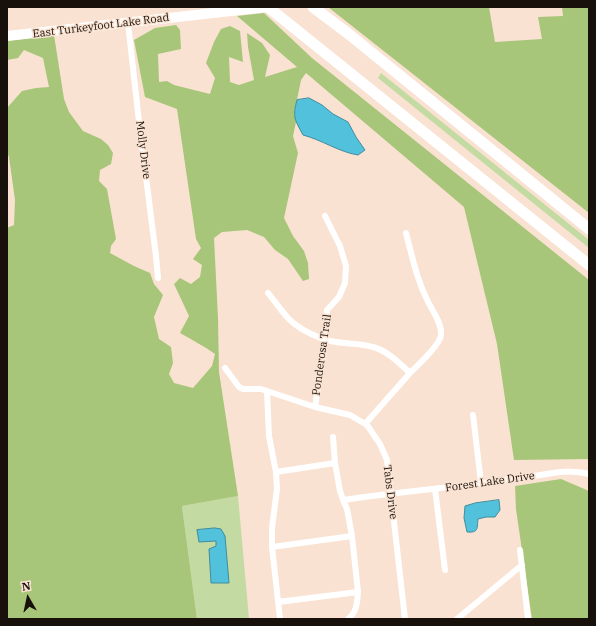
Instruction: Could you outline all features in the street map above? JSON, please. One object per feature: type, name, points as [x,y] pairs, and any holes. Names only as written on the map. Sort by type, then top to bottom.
[{"type":"highway","points":[[268,7],[589,265]]},
{"type":"highway","points":[[313,7],[356,40],[589,229]]},
{"type":"main road","name":"East Turkeyfoot Lake Road","points":[[7,36],[268,7]]},
{"type":"street","name":"Molly Drive","points":[[128,23],[158,278]]},
{"type":"street","name":"Ponderosa Trail","points":[[315,407],[323,358],[328,310],[339,297],[345,282],[346,266],[340,246],[325,216]]},
{"type":"street","points":[[365,424],[438,343],[442,335],[440,326],[417,278],[406,233]]},
{"type":"street","points":[[268,293],[291,321],[305,330],[325,340],[360,344],[386,352],[410,373]]},
{"type":"street","name":"Tabs Drive","points":[[225,368],[243,389],[261,388],[315,407],[350,415],[367,425],[380,444],[387,460],[406,619]]},
{"type":"street","points":[[268,391],[269,436],[276,472],[277,489],[272,528],[272,547],[280,619]]},
{"type":"street","points":[[473,415],[482,483]]},
{"type":"street","points":[[333,437],[335,463],[340,491],[347,509],[352,536],[358,592],[357,606],[352,616],[348,619]]},
{"type":"street","points":[[276,472],[335,463]]},
{"type":"street","name":"Forest Lake Drive","points":[[343,500],[482,483],[564,471],[589,474]]},
{"type":"street","points":[[435,489],[445,570]]},
{"type":"street","points":[[272,547],[352,536]]},
{"type":"street","points":[[520,550],[528,619]]},
{"type":"street","points":[[457,619],[522,565]]},
{"type":"street","points":[[278,602],[358,592]]},
{"type":"green space","points":[[328,7],[489,7],[495,42],[542,39],[538,17],[563,16],[562,7],[589,7],[589,213]]},
{"type":"green space","points":[[264,13],[312,58],[589,280],[589,459],[514,460],[497,344],[464,207],[306,73],[301,80],[294,112],[296,122],[293,136],[298,153],[284,218],[293,236],[304,251],[308,263],[309,279],[303,281],[288,259],[275,250],[264,237],[247,230],[222,232],[214,238],[219,372],[238,496],[182,506],[197,619],[7,619],[7,228],[14,225],[15,200],[7,152],[7,108],[22,91],[49,87],[43,58],[24,50],[18,58],[7,60],[7,41],[54,35],[64,99],[69,112],[83,131],[101,139],[108,145],[113,153],[111,164],[100,170],[99,181],[107,189],[116,239],[111,246],[110,253],[150,273],[154,284],[163,295],[154,317],[159,339],[171,347],[173,363],[169,374],[174,383],[193,388],[212,366],[215,354],[180,333],[189,316],[174,284],[180,278],[191,284],[200,277],[202,265],[193,259],[201,248],[196,239],[177,109],[145,97],[134,40],[155,28],[176,25],[180,30],[181,49],[158,54],[159,82],[167,81],[174,85],[210,94],[215,78],[206,63],[221,29],[230,26],[240,31],[243,62],[229,57],[230,82],[239,85],[254,80],[247,33],[262,43],[270,55],[265,77],[297,67],[237,16]]},
{"type":"green space","points":[[381,73],[589,240],[589,248],[378,78]]},
{"type":"green space","points":[[561,479],[589,491],[589,619],[532,619],[516,509],[515,486]]},
{"type":"green space","points":[[238,496],[249,619],[197,619],[182,506]]},
{"type":"water","points":[[309,98],[348,122],[365,150],[358,155],[337,149],[303,135],[296,122],[295,111],[297,100]]},
{"type":"water","points":[[499,500],[500,510],[495,517],[478,519],[477,529],[474,532],[467,532],[464,518],[465,506],[475,503]]},
{"type":"water","points":[[215,528],[221,529],[225,536],[229,583],[211,583],[209,549],[216,546],[216,541],[199,542],[197,530]]}]
